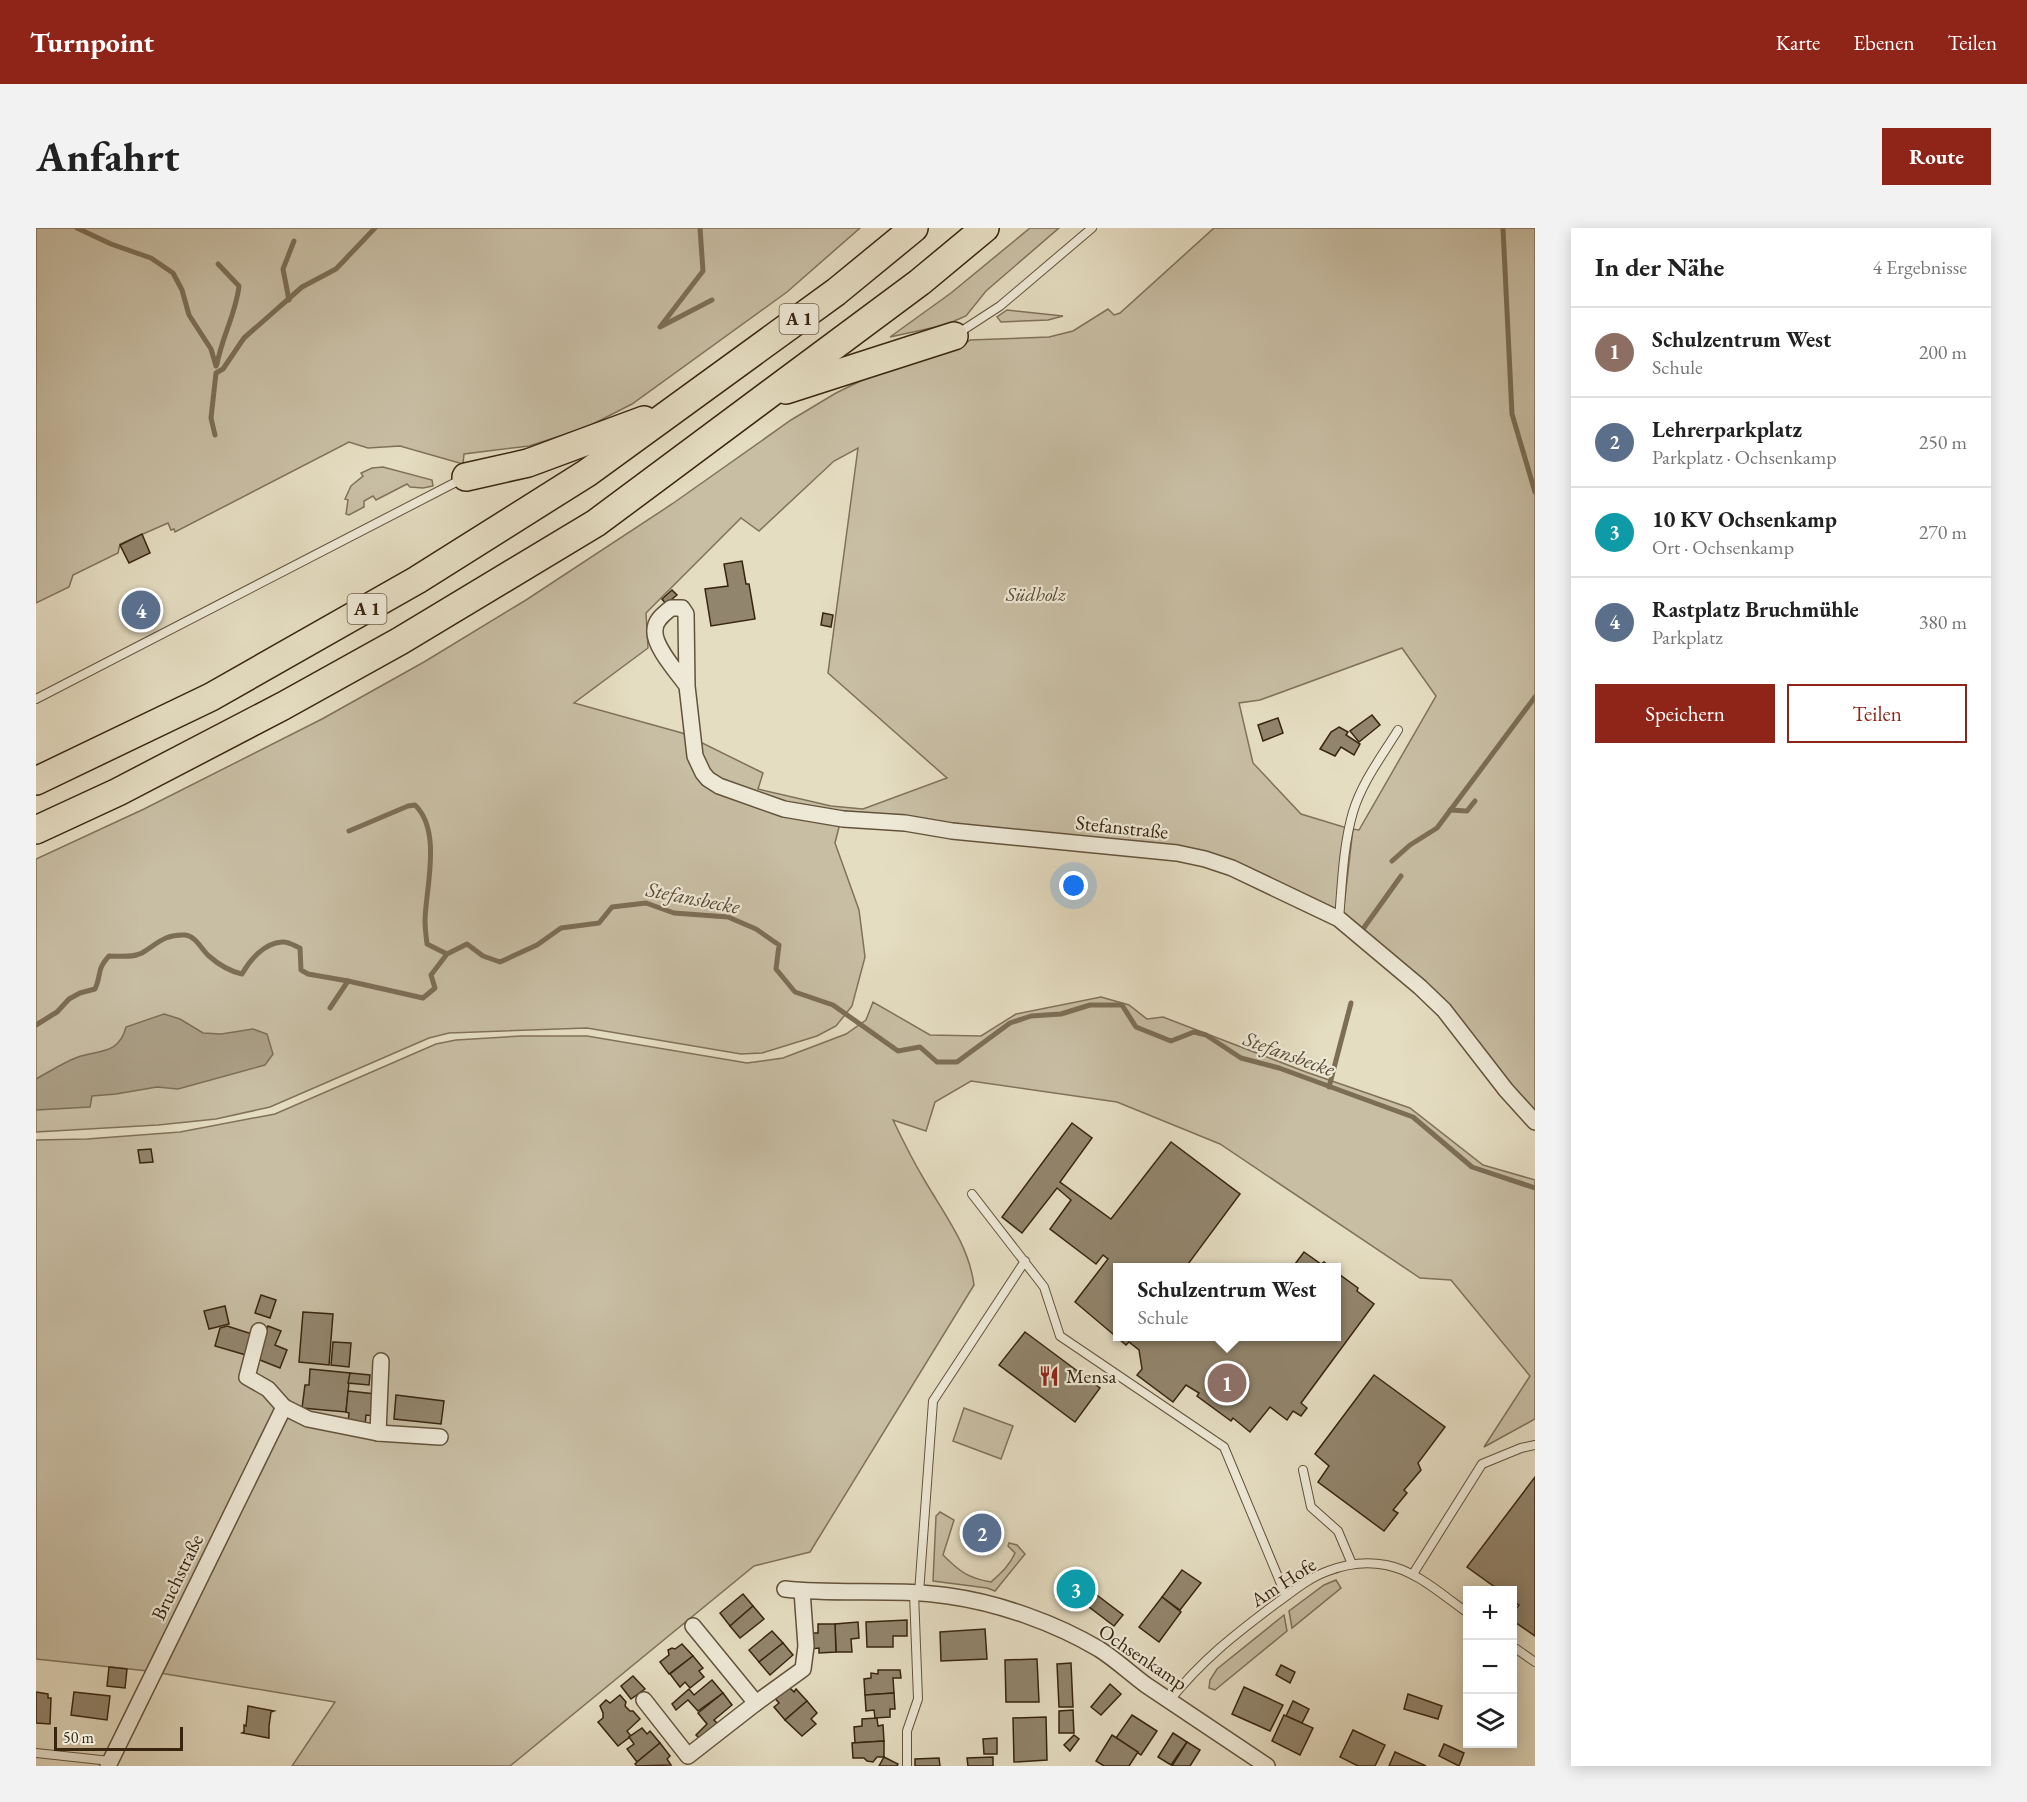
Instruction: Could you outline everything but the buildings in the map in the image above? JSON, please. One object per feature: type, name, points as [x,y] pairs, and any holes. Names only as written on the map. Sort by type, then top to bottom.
[{"type":"highway","name":"A 1","points":[[36,781],[212,697],[417,580],[587,473],[836,292],[914,228]]},
{"type":"highway","name":"A 1","points":[[36,830],[118,792],[273,712],[400,641],[596,523],[920,282],[986,228]]},
{"type":"highway","points":[[765,397],[954,336]]},
{"type":"highway","points":[[466,477],[528,463],[681,406]]},
{"type":"street","name":"Stefanstraße","points":[[687,686],[695,756],[703,773],[719,786],[784,809],[843,819],[1177,853],[1205,859],[1232,868],[1339,919],[1444,1010],[1506,1090],[1535,1122]]},
{"type":"street","points":[[259,1331],[247,1377],[268,1389],[284,1407],[308,1419],[378,1433],[440,1437]]},
{"type":"street","points":[[378,1433],[381,1361]]},
{"type":"street","name":"Bruchstraße","points":[[109,1764],[284,1407]]},
{"type":"street","name":"Ochsenkamp","points":[[785,1589],[916,1593],[948,1596],[999,1606],[1058,1629],[1099,1649],[1268,1766]]},
{"type":"street","points":[[644,1701],[688,1756],[803,1669],[806,1646],[802,1591]]},
{"type":"street","points":[[693,1626],[756,1703]]},
{"type":"lane","points":[[954,336],[1000,306],[1092,228]]},
{"type":"lane","points":[[36,699],[466,477]]},
{"type":"lane","points":[[1339,919],[1353,812],[1367,778],[1398,730]]},
{"type":"lane","points":[[972,1194],[1044,1287],[1060,1336],[1224,1447],[1286,1596]]},
{"type":"lane","points":[[907,1766],[908,1731],[918,1699],[916,1593],[933,1401],[1025,1261]]},
{"type":"lane","points":[[1413,1574],[1482,1464],[1521,1448],[1535,1446]]},
{"type":"lane","points":[[1303,1470],[1311,1507],[1338,1531],[1352,1564]]},
{"type":"lane","name":"Am Hofe","points":[[1170,1700],[1189,1676],[1217,1649],[1286,1596],[1327,1571],[1352,1564],[1386,1565],[1413,1574],[1463,1610]]},
{"type":"lane","points":[[1517,1649],[1535,1662]]},
{"type":"lane","points":[[36,1753],[109,1764]]},
{"type":"green space","points":[[36,228],[860,228],[787,292],[632,404],[585,428],[529,446],[464,454],[463,464],[400,446],[368,448],[349,442],[175,532],[174,529],[171,530],[168,523],[120,544],[118,553],[73,575],[69,587],[36,603]]},
{"type":"green space","points":[[1030,228],[1059,228],[986,291],[966,316],[945,325],[890,337],[951,293]]},
{"type":"green space","name":"Südholz","points":[[1214,228],[1535,228],[1535,1128],[1435,1006],[1343,915],[1353,829],[1359,830],[1436,696],[1402,648],[1260,700],[1239,703],[1253,763],[1301,814],[1347,828],[1338,913],[1214,855],[843,811],[835,843],[859,910],[865,957],[852,1006],[836,1026],[817,1036],[762,1053],[741,1054],[587,1028],[449,1033],[429,1038],[270,1107],[216,1119],[158,1125],[36,1132],[36,859],[144,809],[322,719],[424,662],[526,600],[672,504],[791,420],[836,393],[887,368],[928,355],[959,349],[970,340],[1049,337],[1073,331],[1108,309],[1114,315],[1120,313]],"holes":[[[858,448],[828,673],[947,778],[863,809],[831,806],[758,789],[763,773],[682,733],[574,703],[648,648],[646,613],[741,518],[759,531],[834,461]]]},
{"type":"green space","points":[[1007,310],[1063,316],[1048,320],[1001,322],[997,317]]},
{"type":"green space","points":[[383,467],[432,480],[433,486],[410,487],[407,484],[376,500],[373,496],[364,501],[364,507],[349,515],[346,514],[348,500],[345,499],[351,486],[363,476],[361,473],[372,468]]},
{"type":"green space","points":[[1101,997],[1129,1005],[1147,1019],[1163,1017],[1306,1072],[1410,1108],[1483,1165],[1535,1180],[1535,1419],[1484,1447],[1530,1376],[1451,1280],[1420,1278],[1220,1144],[1117,1102],[971,1081],[935,1102],[926,1131],[893,1120],[916,1166],[962,1244],[974,1285],[810,1552],[754,1566],[510,1766],[292,1766],[335,1702],[148,1671],[36,1659],[36,1140],[87,1139],[180,1132],[275,1114],[436,1044],[456,1040],[521,1036],[587,1036],[747,1063],[783,1058],[846,1034],[866,1020],[873,1002],[930,1035],[981,1036],[1016,1014]]},
{"type":"green space","points":[[964,1408],[1013,1426],[1001,1459],[953,1441]]},
{"type":"green space","points":[[940,1512],[954,1520],[943,1555],[970,1576],[991,1582],[1008,1565],[1015,1553],[1008,1546],[1009,1543],[1017,1545],[1025,1554],[995,1591],[933,1581],[936,1516]]},
{"type":"green space","points":[[1336,1580],[1341,1588],[1292,1628],[1289,1611],[1324,1585]]},
{"type":"green space","points":[[1284,1615],[1287,1631],[1215,1690],[1209,1688],[1210,1680],[1217,1669]]},
{"type":"shaded area","points":[[164,1014],[180,1019],[203,1033],[221,1034],[253,1029],[267,1034],[273,1054],[265,1065],[178,1089],[157,1087],[92,1096],[90,1107],[36,1110],[36,1079],[73,1059],[113,1047],[123,1036],[126,1027]]},
{"type":"waterway","points":[[77,228],[111,244],[151,258],[173,273],[182,290],[189,315],[211,349],[216,366]]},
{"type":"waterway","points":[[215,435],[211,418],[216,373],[223,369],[244,338],[302,287],[336,269],[375,228]]},
{"type":"waterway","points":[[700,228],[703,271],[660,327],[712,300]]},
{"type":"waterway","points":[[1503,228],[1512,414],[1535,492]]},
{"type":"waterway","points":[[289,300],[283,269],[294,241]]},
{"type":"waterway","points":[[217,364],[239,286],[218,264]]},
{"type":"waterway","points":[[1392,861],[1410,845],[1437,828],[1535,697]]},
{"type":"waterway","points":[[1450,810],[1467,811],[1475,801]]},
{"type":"waterway","points":[[349,831],[415,805],[423,816],[430,844],[425,920],[427,944],[447,954]]},
{"type":"waterway","points":[[1363,929],[1401,876]]},
{"type":"waterway","name":"Stefansbecke","points":[[36,1025],[57,1012],[69,999],[95,989],[101,969],[109,956],[138,955],[161,940],[172,936],[189,936],[217,962],[242,974],[253,958],[269,945],[287,942],[300,948],[301,970],[308,974],[423,998],[435,988],[431,975],[447,954],[467,944],[483,956],[500,962],[537,945],[561,928],[599,923],[612,907],[646,903],[674,913],[728,917],[756,929],[779,945],[776,969],[795,992],[833,1005],[898,1051],[920,1047],[937,1062],[957,1062],[1010,1023],[1031,1016],[1061,1014],[1090,1005],[1122,1005],[1136,1027],[1171,1041],[1194,1032],[1206,1035],[1241,1058],[1279,1068],[1413,1117],[1472,1167],[1535,1188]]},
{"type":"waterway","points":[[330,1008],[348,981]]},
{"type":"waterway","points":[[1329,1087],[1351,1003]]},
{"type":"place","name":"Rastplatz Bruchmühle","points":[[141,610]]},
{"type":"place","name":"Mensa","points":[[1049,1376]]},
{"type":"place","name":"Schulzentrum West","points":[[1227,1383]]},
{"type":"place","name":"Lehrerparkplatz","points":[[982,1533]]},
{"type":"place","name":"10 KV Ochsenkamp","points":[[1076,1589]]}]
